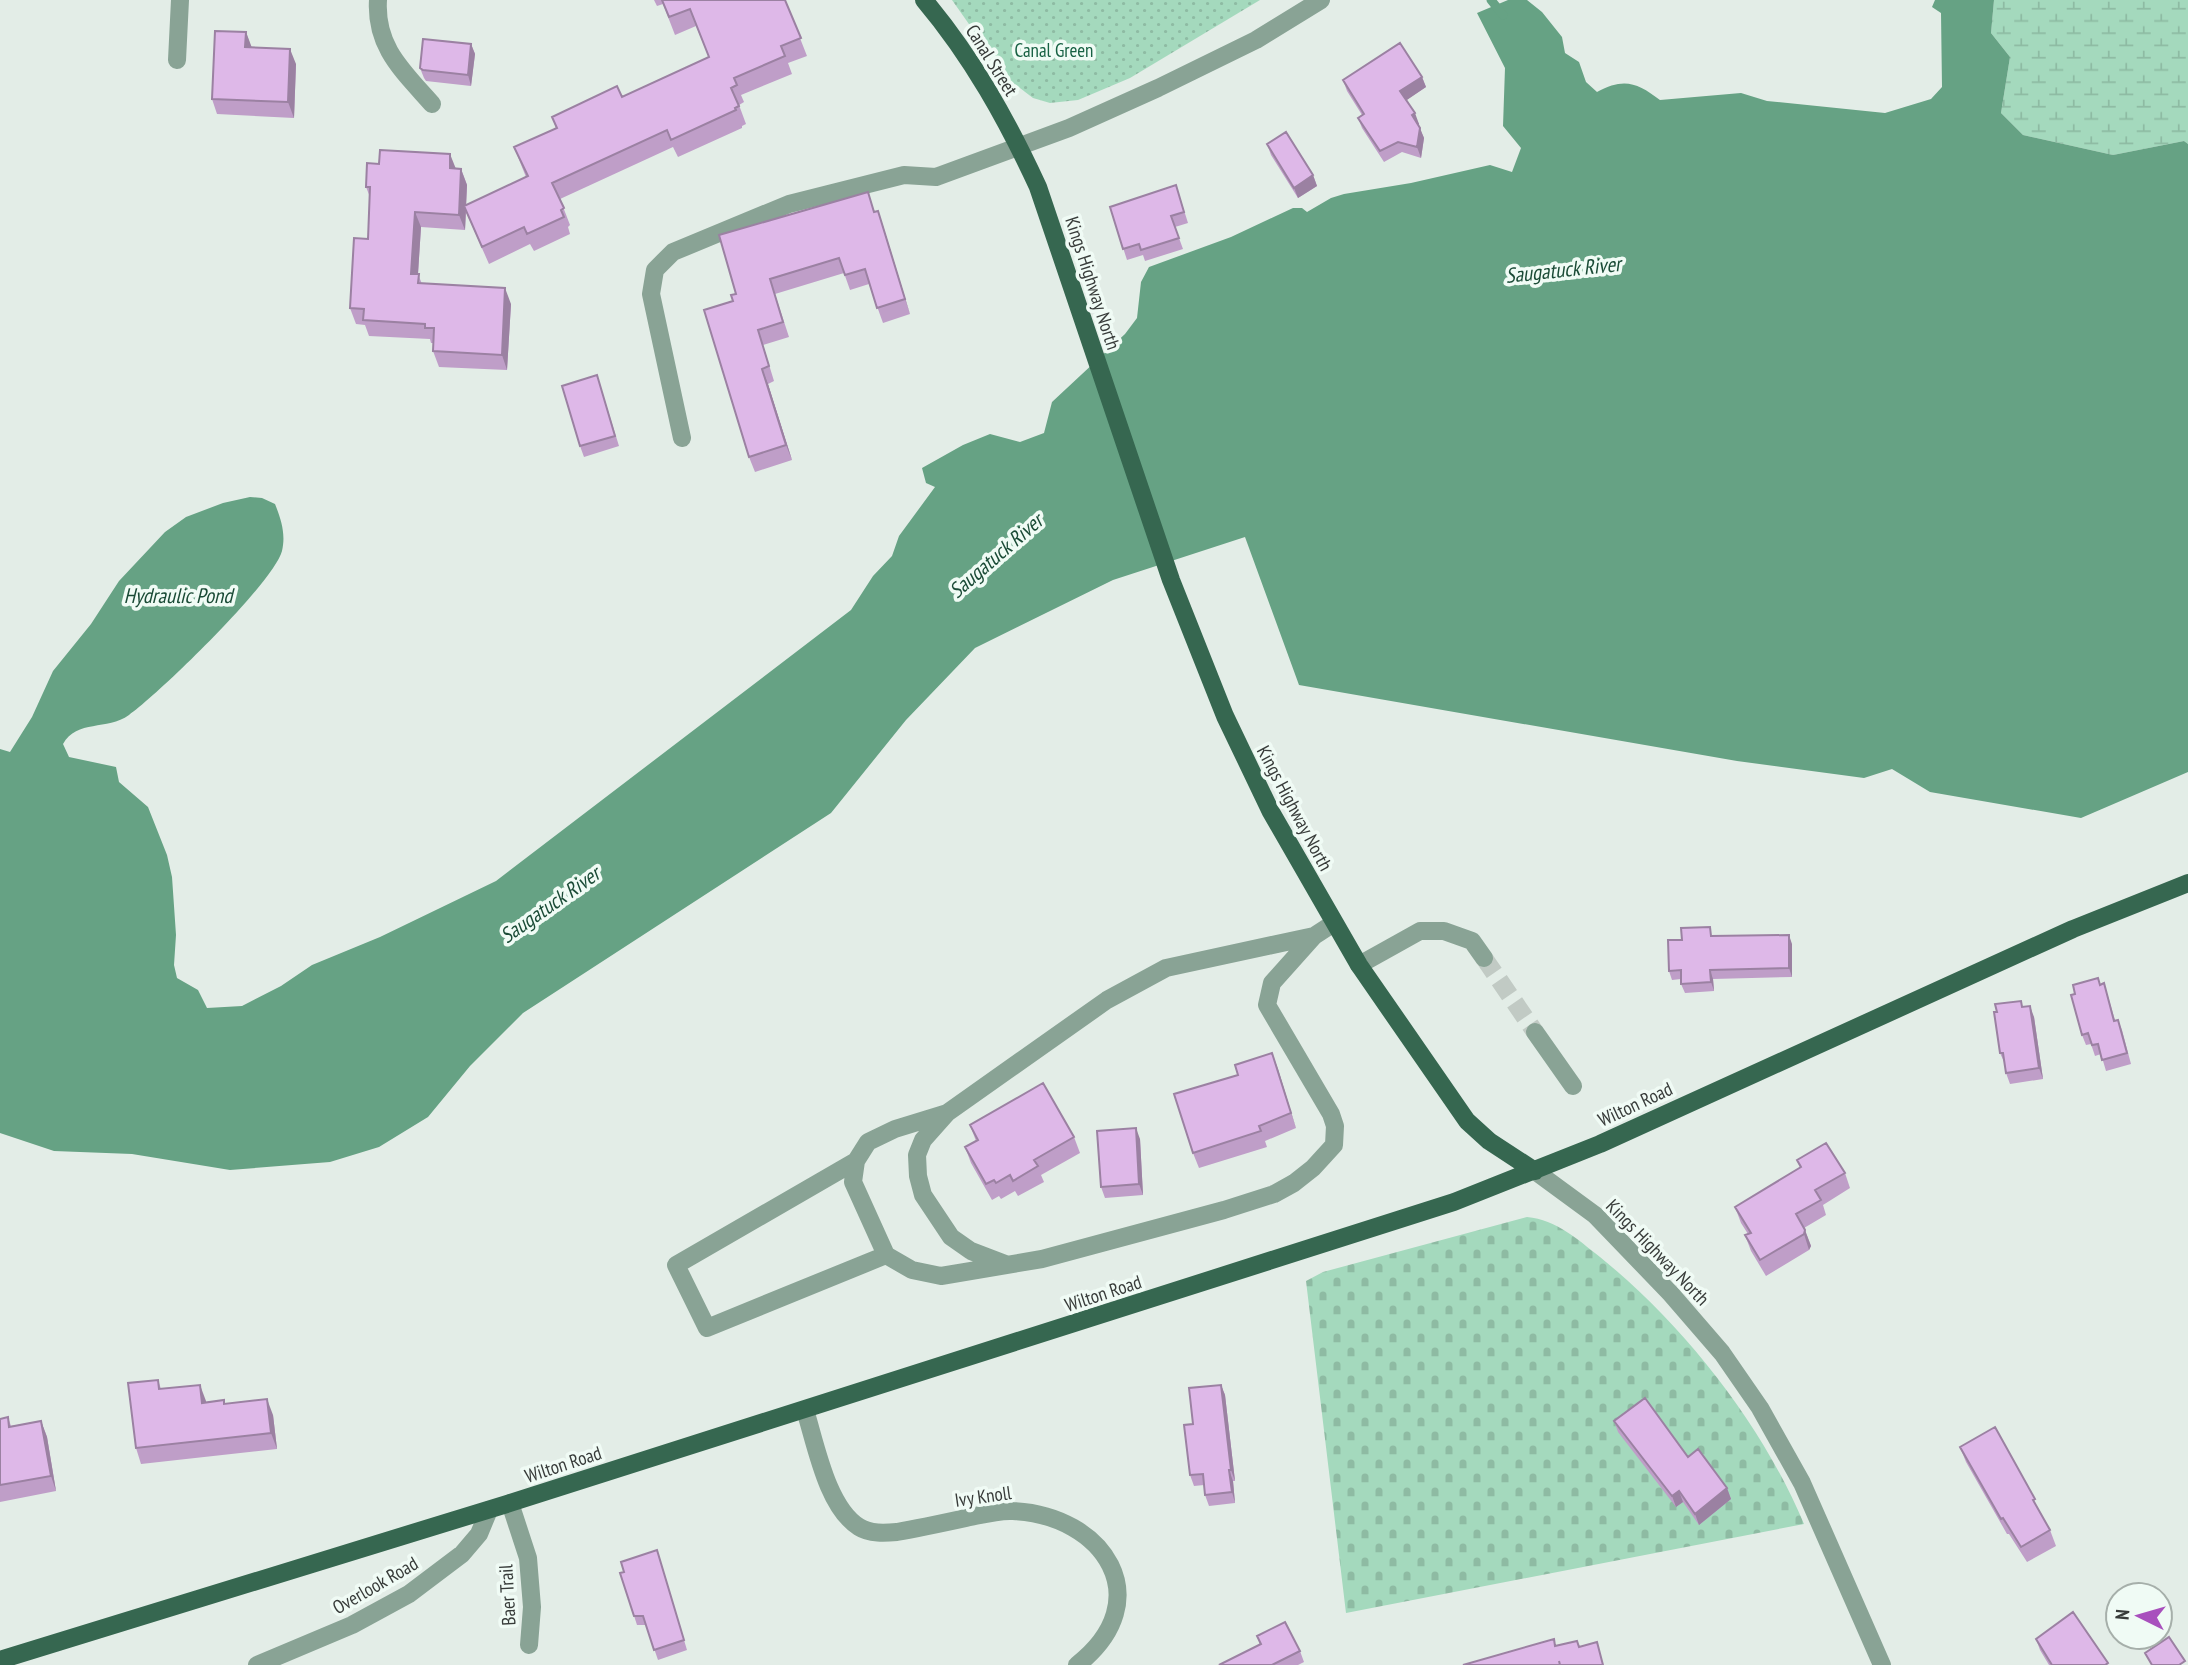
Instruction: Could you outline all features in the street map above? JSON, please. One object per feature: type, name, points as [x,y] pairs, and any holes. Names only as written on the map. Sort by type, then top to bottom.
[{"type":"main road","name":"Canal Street","points":[[924,0],[972,64],[1019,145]]},
{"type":"main road","name":"Kings Highway North","points":[[1019,145],[1044,205],[1171,580],[1208,674],[1271,812],[1359,964],[1467,1121],[1489,1141],[1535,1171]]},
{"type":"main road","name":"Wilton Road","points":[[0,1660],[489,1510],[1413,1217],[1535,1171],[2073,929],[2188,883]]},
{"type":"street","points":[[177,60],[180,0]]},
{"type":"street","points":[[378,0],[377,21],[394,61],[432,104]]},
{"type":"street","points":[[682,438],[651,294],[655,270],[673,251],[789,204],[904,175],[936,177],[1069,128],[1256,40],[1321,0]]},
{"type":"street","points":[[947,1113],[895,1129],[868,1142],[856,1161],[853,1182],[886,1255],[912,1270],[941,1276],[1042,1259],[1274,1194],[1294,1184],[1325,1158],[1334,1145],[1336,1136],[1331,1114],[1267,1004],[1272,984],[1314,936],[1334,923]]},
{"type":"street","points":[[1359,964],[1420,931],[1444,931],[1472,941],[1484,958]]},
{"type":"street","points":[[1005,1264],[971,1251],[951,1237],[923,1195],[918,1176],[917,1155],[923,1140],[947,1113],[1107,1000],[1166,968],[1314,936]]},
{"type":"street","points":[[1535,1032],[1573,1086]]},
{"type":"street","points":[[856,1161],[676,1265],[706,1328],[886,1255]]},
{"type":"street","name":"Kings Highway North","points":[[1535,1171],[1595,1215],[1671,1294],[1722,1353],[1760,1408],[1802,1483],[1882,1665]]},
{"type":"street","name":"Ivy Knoll","points":[[805,1410],[837,1504],[860,1528],[885,1533],[1011,1510],[1037,1513],[1064,1523],[1096,1545],[1109,1562],[1119,1584],[1118,1608],[1109,1631],[1090,1655],[1077,1665]]},
{"type":"street","name":"Baer Trail","points":[[510,1503],[528,1558],[532,1607],[529,1645]]},
{"type":"street","name":"Overlook Road","points":[[257,1665],[352,1625],[409,1594],[462,1554],[479,1534],[489,1510]]},
{"type":"green space","name":"Canal Green","points":[[952,0],[1260,0],[1130,78],[1078,100],[1050,103],[1033,98],[1007,78]]},
{"type":"green space","points":[[1994,0],[2188,0],[2188,144],[2184,141],[2113,155],[2023,135],[2001,113],[2010,57],[1991,33]]},
{"type":"green space","points":[[1527,1217],[1557,1226],[1600,1257],[1661,1313],[1690,1345],[1718,1378],[1766,1450],[1804,1524],[1346,1613],[1306,1281],[1323,1272]]},
{"type":"water","points":[[1508,0],[1527,0],[1542,12],[1562,37],[1565,53],[1579,62],[1586,82],[1597,92],[1623,83],[1645,89],[1660,100],[1741,93],[1767,101],[1885,113],[1931,99],[1942,87],[1941,13],[1932,7],[1935,0],[1994,0],[1991,33],[2010,57],[2001,113],[2023,135],[2113,155],[2184,141],[2188,144],[2188,772],[2081,818],[1930,792],[1892,769],[1864,778],[1737,761],[1299,685],[1245,537],[1113,580],[975,648],[906,720],[831,813],[523,1013],[470,1066],[428,1117],[379,1147],[330,1162],[230,1170],[132,1154],[54,1151],[0,1133],[0,749],[10,752],[32,717],[53,671],[91,624],[119,581],[165,532],[186,517],[223,503],[250,497],[262,498],[275,504],[282,527],[283,545],[274,566],[259,587],[214,637],[164,685],[129,715],[111,723],[76,731],[63,744],[69,757],[116,767],[119,782],[148,807],[167,855],[172,877],[176,935],[174,965],[177,978],[198,990],[207,1008],[242,1006],[281,986],[312,965],[380,937],[496,881],[851,610],[873,576],[892,556],[899,536],[935,487],[926,483],[922,468],[963,445],[990,434],[1020,442],[1044,433],[1052,402],[1125,334],[1137,318],[1141,282],[1149,267],[1231,237],[1293,208],[1302,208],[1307,212],[1344,194],[1411,183],[1490,165],[1512,172],[1521,148],[1503,126],[1505,68],[1477,13]]},
{"type":"building","points":[[662,0],[785,0],[801,38],[781,46],[785,56],[734,78],[737,85],[731,88],[739,106],[736,110],[671,140],[667,130],[552,183],[564,208],[561,210],[564,217],[527,234],[524,227],[482,247],[464,206],[528,176],[514,147],[557,128],[552,117],[617,86],[622,97],[709,57],[690,9],[669,17]]},
{"type":"building","points":[[215,31],[246,32],[245,47],[290,49],[288,102],[212,99]]},
{"type":"building","points":[[423,39],[471,44],[468,75],[420,68]]},
{"type":"building","points":[[1400,43],[1422,77],[1400,91],[1415,113],[1412,115],[1420,128],[1417,147],[1398,142],[1380,151],[1358,118],[1364,114],[1343,80]]},
{"type":"building","points":[[1286,132],[1313,175],[1294,188],[1267,144]]},
{"type":"building","points":[[380,150],[450,154],[450,168],[461,169],[459,215],[415,212],[411,274],[419,274],[418,283],[505,288],[502,355],[433,351],[434,328],[425,328],[425,324],[363,320],[364,309],[350,308],[354,238],[368,239],[370,187],[366,187],[367,163],[379,164]]},
{"type":"building","points":[[1176,185],[1184,212],[1171,216],[1179,238],[1141,250],[1139,244],[1123,249],[1110,207]]},
{"type":"building","points":[[868,192],[874,212],[878,211],[905,299],[877,308],[865,269],[845,275],[839,258],[770,279],[783,322],[758,330],[769,366],[762,369],[786,445],[749,457],[704,310],[733,301],[731,295],[736,294],[719,235]]},
{"type":"building","points":[[597,375],[615,436],[580,446],[562,386]]},
{"type":"building","points":[[1710,927],[1711,936],[1789,935],[1789,968],[1710,970],[1711,982],[1681,984],[1681,970],[1669,971],[1668,940],[1682,940],[1681,928]]},
{"type":"building","points":[[2098,978],[2100,985],[2104,983],[2114,1021],[2118,1020],[2127,1053],[2102,1060],[2098,1044],[2092,1045],[2088,1033],[2082,1035],[2071,995],[2075,994],[2073,985]]},
{"type":"building","points":[[2021,1001],[2022,1007],[2030,1006],[2039,1068],[2006,1073],[2003,1053],[2000,1053],[1995,1004]]},
{"type":"building","points":[[1272,1053],[1291,1113],[1259,1126],[1261,1131],[1193,1153],[1174,1094],[1238,1075],[1235,1065]]},
{"type":"building","points":[[1043,1083],[1074,1137],[1034,1160],[1038,1166],[1013,1181],[1010,1175],[996,1183],[994,1180],[986,1184],[965,1147],[978,1140],[970,1125]]},
{"type":"building","points":[[1136,1128],[1139,1184],[1101,1187],[1097,1131]]},
{"type":"building","points":[[1826,1143],[1845,1173],[1815,1190],[1821,1200],[1796,1214],[1805,1230],[1804,1234],[1760,1260],[1745,1235],[1751,1233],[1735,1207],[1801,1167],[1797,1160]]},
{"type":"building","points":[[158,1380],[159,1389],[200,1385],[202,1403],[224,1400],[224,1404],[267,1399],[271,1433],[136,1448],[128,1383]]},
{"type":"building","points":[[1221,1385],[1232,1492],[1205,1495],[1203,1474],[1190,1475],[1184,1425],[1193,1424],[1189,1388]]},
{"type":"building","points":[[1645,1398],[1688,1457],[1698,1449],[1727,1488],[1695,1514],[1679,1491],[1672,1496],[1614,1421]]},
{"type":"building","points":[[8,1417],[9,1427],[41,1421],[51,1476],[0,1485],[0,1419]]},
{"type":"building","points":[[1995,1427],[2050,1530],[2021,1547],[2003,1518],[2001,1519],[1960,1447]]},
{"type":"building","points":[[657,1550],[684,1640],[654,1650],[643,1616],[634,1616],[620,1573],[624,1572],[621,1562]]},
{"type":"building","points":[[2073,1612],[2108,1663],[2105,1665],[2052,1665],[2036,1639]]},
{"type":"building","points":[[1285,1622],[1300,1651],[1272,1665],[1219,1665],[1261,1644],[1257,1636]]},
{"type":"building","points":[[1554,1639],[1555,1646],[1577,1641],[1579,1647],[1597,1642],[1603,1665],[1463,1665]]},
{"type":"building","points":[[2174,1644],[2185,1661],[2179,1665],[2152,1665],[2145,1653],[2174,1651]]},
{"type":"waterway","points":[[1491,0],[1503,15]]},
{"type":"tunnel","points":[[1484,958],[1535,1032]]},
{"type":"water label","name":"Saugatuck River","points":[[1563,270]]},
{"type":"water label","name":"Saugatuck River","points":[[996,556]]},
{"type":"water label","name":"Hydraulic Pond","points":[[178,596]]},
{"type":"water label","name":"Saugatuck River","points":[[550,905]]}]
